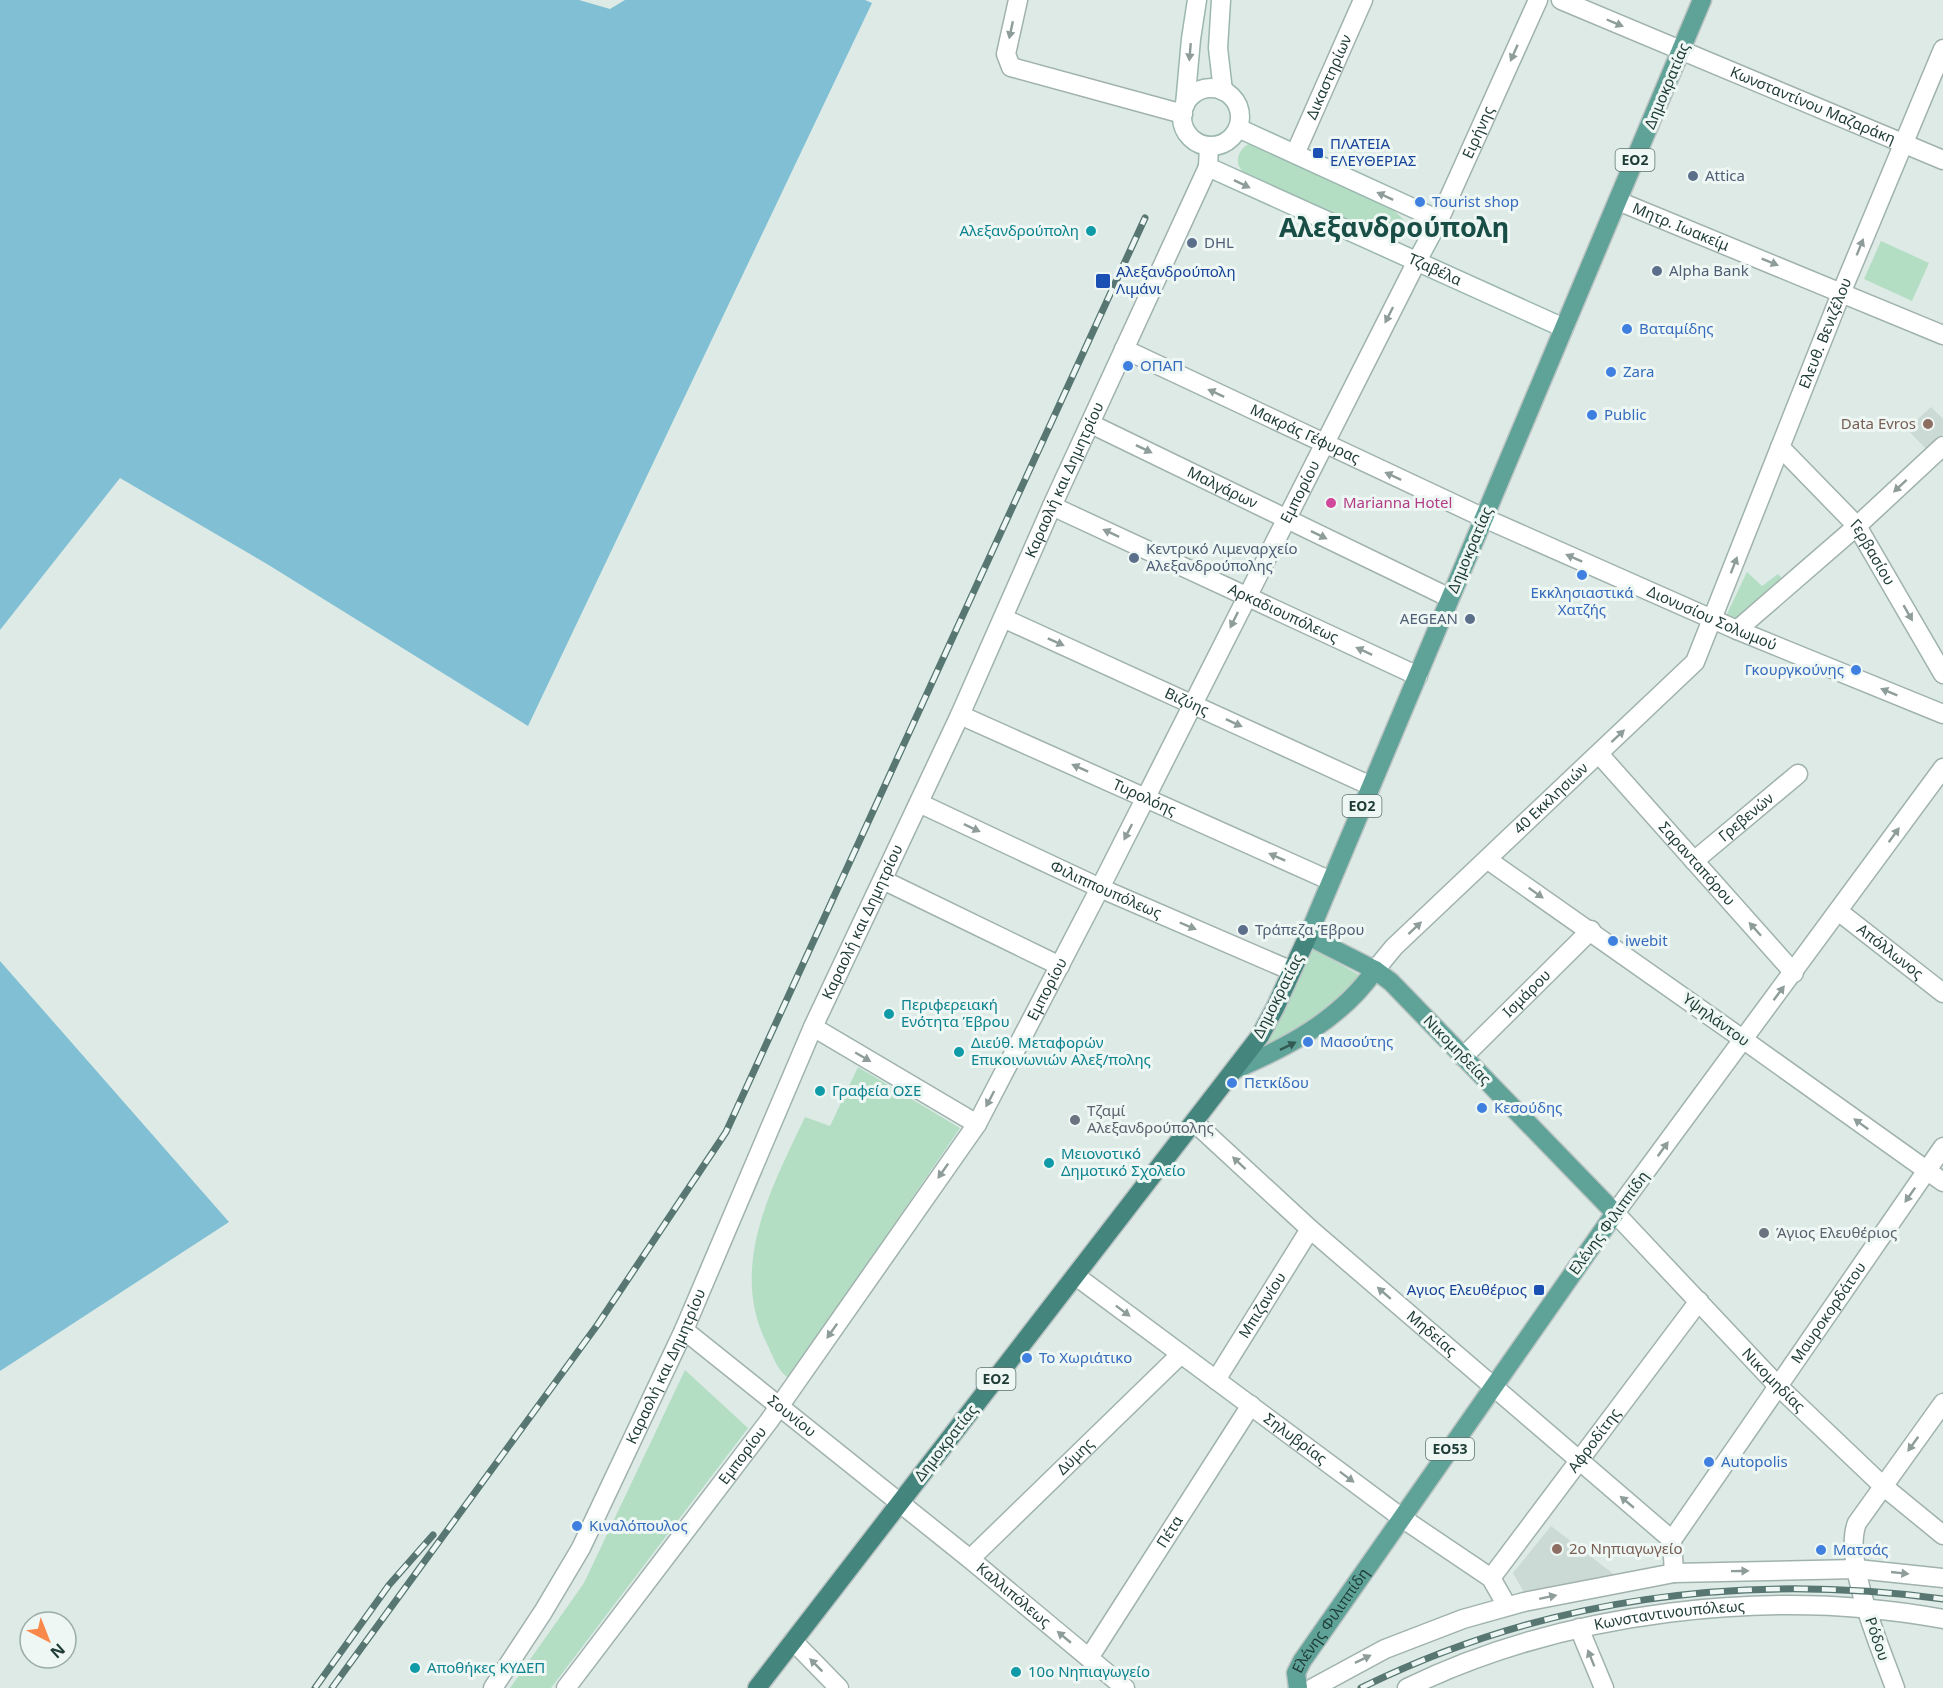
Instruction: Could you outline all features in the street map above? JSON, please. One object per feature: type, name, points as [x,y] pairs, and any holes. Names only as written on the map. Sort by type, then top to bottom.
[{"type":"highway","name":"Δημοκρατίας","points":[[757,1688],[1234,1070],[1269,1021],[1308,936]]},
{"type":"main road","name":"Δημοκρατίας","points":[[1308,936],[1702,0]]},
{"type":"main road","name":"Νικομηδείας","points":[[1308,936],[1375,970],[1391,982],[1615,1214]]},
{"type":"main road","points":[[1234,1070],[1300,1040],[1345,1003],[1375,970]]},
{"type":"main road","name":"Ελένης Φιλιππίδη","points":[[1298,1688],[1296,1673],[1302,1661],[1615,1214]]},
{"type":"street","points":[[1018,0],[1007,60],[1011,67],[1184,109]]},
{"type":"street","points":[[1184,109],[1197,92],[1215,89],[1223,91],[1236,102],[1239,110],[1238,128],[1226,141],[1209,146],[1200,144],[1186,132],[1184,109],[1197,0]]},
{"type":"street","points":[[1221,0],[1218,48],[1223,91]]},
{"type":"street","name":"Δικαστηρίων","points":[[1294,154],[1363,0]]},
{"type":"street","name":"Ειρήνης","points":[[1416,263],[1438,220],[1538,0]]},
{"type":"street","name":"Κωνσταντίνου Μαζαράκη","points":[[1561,0],[1943,160]]},
{"type":"street","name":"Ελευθ. Βενιζέλου","points":[[1713,619],[1842,291],[1943,49]]},
{"type":"street","points":[[1238,128],[1438,220]]},
{"type":"street","name":"Καραολή και Δημητρίου","points":[[493,1688],[543,1612],[581,1548],[684,1330],[813,1027],[960,714],[1052,506],[1208,167],[1209,146]]},
{"type":"street","name":"Τζαβέλα","points":[[1208,167],[1564,328]]},
{"type":"street","name":"Μητρ. Ιωακείμ","points":[[1618,201],[1842,291],[1943,335]]},
{"type":"street","name":"Εμπορίου","points":[[566,1688],[779,1407],[977,1124],[1100,888],[1285,518],[1416,263]]},
{"type":"street","name":"Μακράς Γέφυρας","points":[[1124,349],[1484,518]]},
{"type":"street","name":"Μαλγάρων","points":[[1091,424],[1450,598]]},
{"type":"street","points":[[1737,630],[1857,526],[1943,446]]},
{"type":"street","name":"Γερβασίου","points":[[1780,447],[1857,526],[1943,674]]},
{"type":"street","name":"Αρκαδιουπόλεως","points":[[1052,506],[1418,675]]},
{"type":"street","name":"Διονυσίου Σολωμού","points":[[1484,518],[1737,630],[1943,714]]},
{"type":"street","name":"Βιζύης","points":[[1003,618],[1371,786]]},
{"type":"street","name":"40 Εκκλησιών","points":[[1375,970],[1394,948],[1691,668],[1713,619]]},
{"type":"street","name":"Τυρολόης","points":[[960,714],[1331,880]]},
{"type":"street","name":"Σαρανταπόρου","points":[[1599,754],[1794,973]]},
{"type":"street","name":"Ελένης Φιλιππίδη","points":[[1615,1214],[1943,768]]},
{"type":"street","name":"Γρεβενών","points":[[1694,861],[1798,774]]},
{"type":"street","name":"Φιλιππουπόλεως","points":[[919,802],[1100,888],[1292,971]]},
{"type":"street","name":"Υψηλάντου","points":[[1488,860],[1591,930],[1943,1182]]},
{"type":"street","points":[[883,879],[1059,966]]},
{"type":"street","name":"Απόλλωνος","points":[[1838,911],[1943,993]]},
{"type":"street","name":"Ισμάρου","points":[[1463,1057],[1591,930]]},
{"type":"street","points":[[813,1027],[977,1124]]},
{"type":"street","name":"Μηδείας","points":[[1194,1122],[1310,1229],[1672,1540]]},
{"type":"street","name":"Μαυροκορδάτου","points":[[1672,1540],[1943,1147]]},
{"type":"street","name":"Νικομηδίας","points":[[1615,1214],[1777,1385],[1883,1486],[1943,1535]]},
{"type":"street","name":"Μπιζανίου","points":[[1216,1380],[1310,1229]]},
{"type":"street","name":"Σηλυβρίας","points":[[1076,1276],[1402,1518],[1491,1578],[1507,1606]]},
{"type":"street","name":"Αφροδίτης","points":[[1491,1578],[1699,1301]]},
{"type":"street","name":"Σουνίου","points":[[684,1330],[900,1503]]},
{"type":"street","name":"Δύμης","points":[[970,1559],[1181,1354]]},
{"type":"street","name":"Ρόδου","points":[[1895,1688],[1861,1589],[1853,1534],[1883,1486],[1943,1403]]},
{"type":"street","name":"Πέτα","points":[[1089,1658],[1251,1405]]},
{"type":"street","name":"Καλλιπόλεως","points":[[900,1503],[1125,1688]]},
{"type":"street","points":[[1672,1540],[1674,1573]]},
{"type":"street","points":[[1313,1688],[1351,1665],[1409,1638],[1507,1606],[1674,1573],[1857,1569],[1943,1578]]},
{"type":"street","name":"Κωνσταντινουπόλεως","points":[[1407,1688],[1494,1652],[1579,1628],[1705,1610],[1773,1607],[1867,1610],[1943,1619]]},
{"type":"street","points":[[1579,1628],[1604,1688]]},
{"type":"street","points":[[793,1641],[839,1688]]},
{"type":"shaded area","name":"Data Evros","points":[[1931,407],[1943,419],[1943,434],[1926,449],[1907,429]]},
{"type":"shaded area","name":"2ο Νηπιαγωγείο","points":[[1551,1526],[1620,1579],[1526,1596],[1513,1573]]},
{"type":"green space","points":[[1250,143],[1390,207],[1405,221],[1405,234],[1395,242],[1375,238],[1245,174],[1239,166],[1238,157],[1242,149]]},
{"type":"green space","points":[[1881,241],[1929,263],[1912,301],[1864,279]]},
{"type":"green space","points":[[1747,572],[1762,586],[1778,574],[1784,581],[1737,622],[1726,616]]},
{"type":"green space","points":[[1312,948],[1359,975],[1335,1000],[1310,1021],[1283,1039],[1252,1055]]},
{"type":"green space","points":[[858,1067],[960,1128],[789,1378],[776,1362],[756,1315],[752,1285],[753,1256],[759,1228],[768,1199],[805,1117],[830,1126]]},
{"type":"green space","points":[[685,1370],[748,1428],[551,1688],[510,1688],[584,1583]]},
{"type":"water","points":[[0,0],[579,0],[610,9],[625,0],[865,0],[872,3],[528,726],[267,564],[120,478],[0,630]]},
{"type":"water","points":[[0,961],[229,1222],[0,1371]]},
{"type":"railway","points":[[332,1688],[598,1324],[726,1132],[1145,218]]},
{"type":"railway","points":[[315,1688],[389,1585],[433,1535]]},
{"type":"railway","points":[[1361,1688],[1430,1657],[1501,1632],[1573,1613],[1645,1600],[1719,1592],[1793,1589],[1868,1591],[1943,1599]]},
{"type":"place","name":"ΠΛΑΤΕΙΑ ΕΛΕΥΘΕΡΙΑΣ","points":[[1318,153]]},
{"type":"place","name":"Attica","points":[[1693,176]]},
{"type":"place","name":"Tourist shop","points":[[1420,202]]},
{"type":"place","name":"Αλεξανδρούπολη","points":[[1091,231]]},
{"type":"place","name":"DHL","points":[[1192,243]]},
{"type":"place","name":"Alpha Bank","points":[[1657,271]]},
{"type":"place","name":"Αλεξανδρούπολη Λιμάνι","points":[[1103,281]]},
{"type":"place","name":"Βαταμίδης","points":[[1627,329]]},
{"type":"place","name":"ΟΠΑΠ","points":[[1128,366]]},
{"type":"place","name":"Zara","points":[[1611,372]]},
{"type":"place","name":"Public","points":[[1592,415]]},
{"type":"place","name":"Data Evros","points":[[1928,424]]},
{"type":"place","name":"Marianna Hotel","points":[[1331,503]]},
{"type":"place","name":"Κεντρικό Λιμεναρχείο Αλεξανδρούπολης","points":[[1134,558]]},
{"type":"place","name":"Εκκλησιαστικά Χατζής","points":[[1582,575]]},
{"type":"place","name":"AEGEAN","points":[[1470,619]]},
{"type":"place","name":"Γκουργκούνης","points":[[1856,670]]},
{"type":"place","name":"Τράπεζα Έβρου","points":[[1243,930]]},
{"type":"place","name":"iwebit","points":[[1613,941]]},
{"type":"place","name":"Περιφερειακή Ενότητα Έβρου","points":[[889,1014]]},
{"type":"place","name":"Μασούτης","points":[[1308,1042]]},
{"type":"place","name":"Διεύθ. Μεταφορών Επικοινωνιών Αλεξ/πολης","points":[[959,1052]]},
{"type":"place","name":"Πετκίδου","points":[[1232,1083]]},
{"type":"place","name":"Γραφεία ΟΣΕ","points":[[820,1091]]},
{"type":"place","name":"Κεσούδης","points":[[1482,1108]]},
{"type":"place","name":"Tζαμί Αλεξανδρούπολης","points":[[1075,1120]]},
{"type":"place","name":"Μειονοτικό Δημοτικό Σχολείο","points":[[1049,1163]]},
{"type":"place","name":"Άγιος Ελευθέριος","points":[[1764,1233]]},
{"type":"place","name":"Αγιος Ελευθέριος","points":[[1539,1290]]},
{"type":"place","name":"Το Χωριάτικο","points":[[1027,1358]]},
{"type":"place","name":"Autopolis","points":[[1709,1462]]},
{"type":"place","name":"Κιναλόπουλος","points":[[577,1526]]},
{"type":"place","name":"2ο Νηπιαγωγείο","points":[[1557,1549]]},
{"type":"place","name":"Ματσάς","points":[[1821,1550]]},
{"type":"place","name":"Αποθήκες ΚΥΔΕΠ","points":[[415,1668]]},
{"type":"place","name":"10ο Νηπιαγωγείο","points":[[1016,1672]]},
{"type":"district","name":"Αλεξανδρούπολη","points":[[1394,228]]}]
